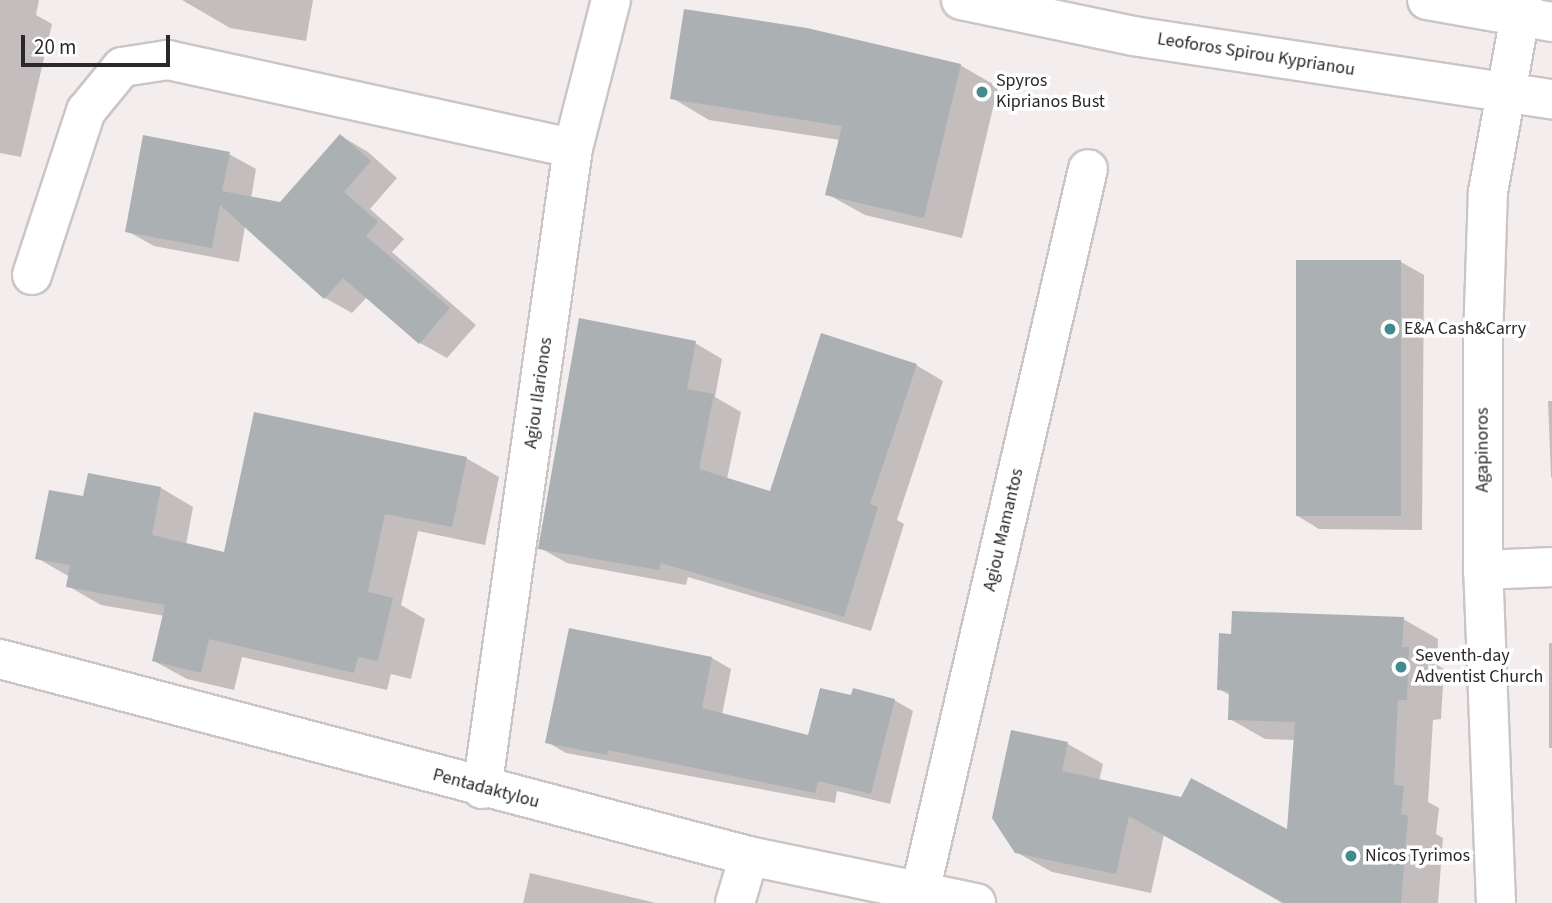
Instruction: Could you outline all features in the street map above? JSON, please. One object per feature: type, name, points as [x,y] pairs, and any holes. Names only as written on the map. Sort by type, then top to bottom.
[{"type":"street","name":"Agiou Ilarionos","points":[[482,789],[573,148],[611,0]]},
{"type":"street","name":"Leoforos Spirou Kyprianou","points":[[961,0],[1133,36],[1552,99]]},
{"type":"street","points":[[1427,0],[1532,14]]},
{"type":"street","name":"Agapinoros","points":[[1496,903],[1483,570],[1488,192],[1505,92],[1532,14]]},
{"type":"street","points":[[32,275],[86,111],[122,67],[168,60],[573,148]]},
{"type":"street","name":"Agiou Mamantos","points":[[919,892],[1088,169]]},
{"type":"street","points":[[1483,570],[1552,567]]},
{"type":"street","name":"Pentadaktylou","points":[[0,659],[482,789],[749,856],[976,903]]},
{"type":"street","points":[[735,903],[749,856]]},
{"type":"building","points":[[684,9],[807,28],[961,64],[924,218],[825,195],[842,126],[670,99]]},
{"type":"building","points":[[340,134],[371,161],[344,192],[378,222],[366,236],[450,308],[419,344],[343,278],[324,299],[220,205],[212,248],[125,232],[143,135],[230,152],[222,191],[280,202]]},
{"type":"building","points":[[1296,260],[1401,260],[1401,516],[1296,516]]},
{"type":"building","points":[[579,318],[696,341],[687,389],[714,394],[699,469],[770,491],[821,333],[917,364],[870,504],[878,507],[844,617],[661,563],[659,570],[538,549]]},
{"type":"building","points":[[254,412],[467,457],[452,527],[385,514],[368,592],[393,598],[378,661],[358,657],[354,673],[209,639],[201,673],[152,661],[165,605],[66,587],[70,565],[35,559],[49,490],[83,496],[88,473],[161,487],[152,535],[224,552]]},
{"type":"building","points":[[1232,611],[1404,617],[1402,647],[1409,647],[1407,700],[1398,700],[1394,785],[1404,786],[1401,814],[1408,816],[1401,903],[1284,903],[1129,816],[1116,874],[1015,853],[992,818],[1011,730],[1068,742],[1062,771],[1181,797],[1191,778],[1287,829],[1295,722],[1228,720],[1229,691],[1217,690],[1219,633],[1231,634]]},
{"type":"building","points":[[569,628],[712,657],[702,708],[808,735],[820,688],[851,695],[853,688],[895,699],[871,794],[818,781],[815,793],[608,750],[607,755],[545,743]]},
{"type":"place","name":"Spyros Kiprianos Bust","points":[[982,92]]},
{"type":"place","name":"E&A Cash&Carry","points":[[1390,329]]},
{"type":"place","name":"Seventh-day Adventist Church","points":[[1401,667]]},
{"type":"place","name":"Nicos Tyrimos","points":[[1351,856]]}]
